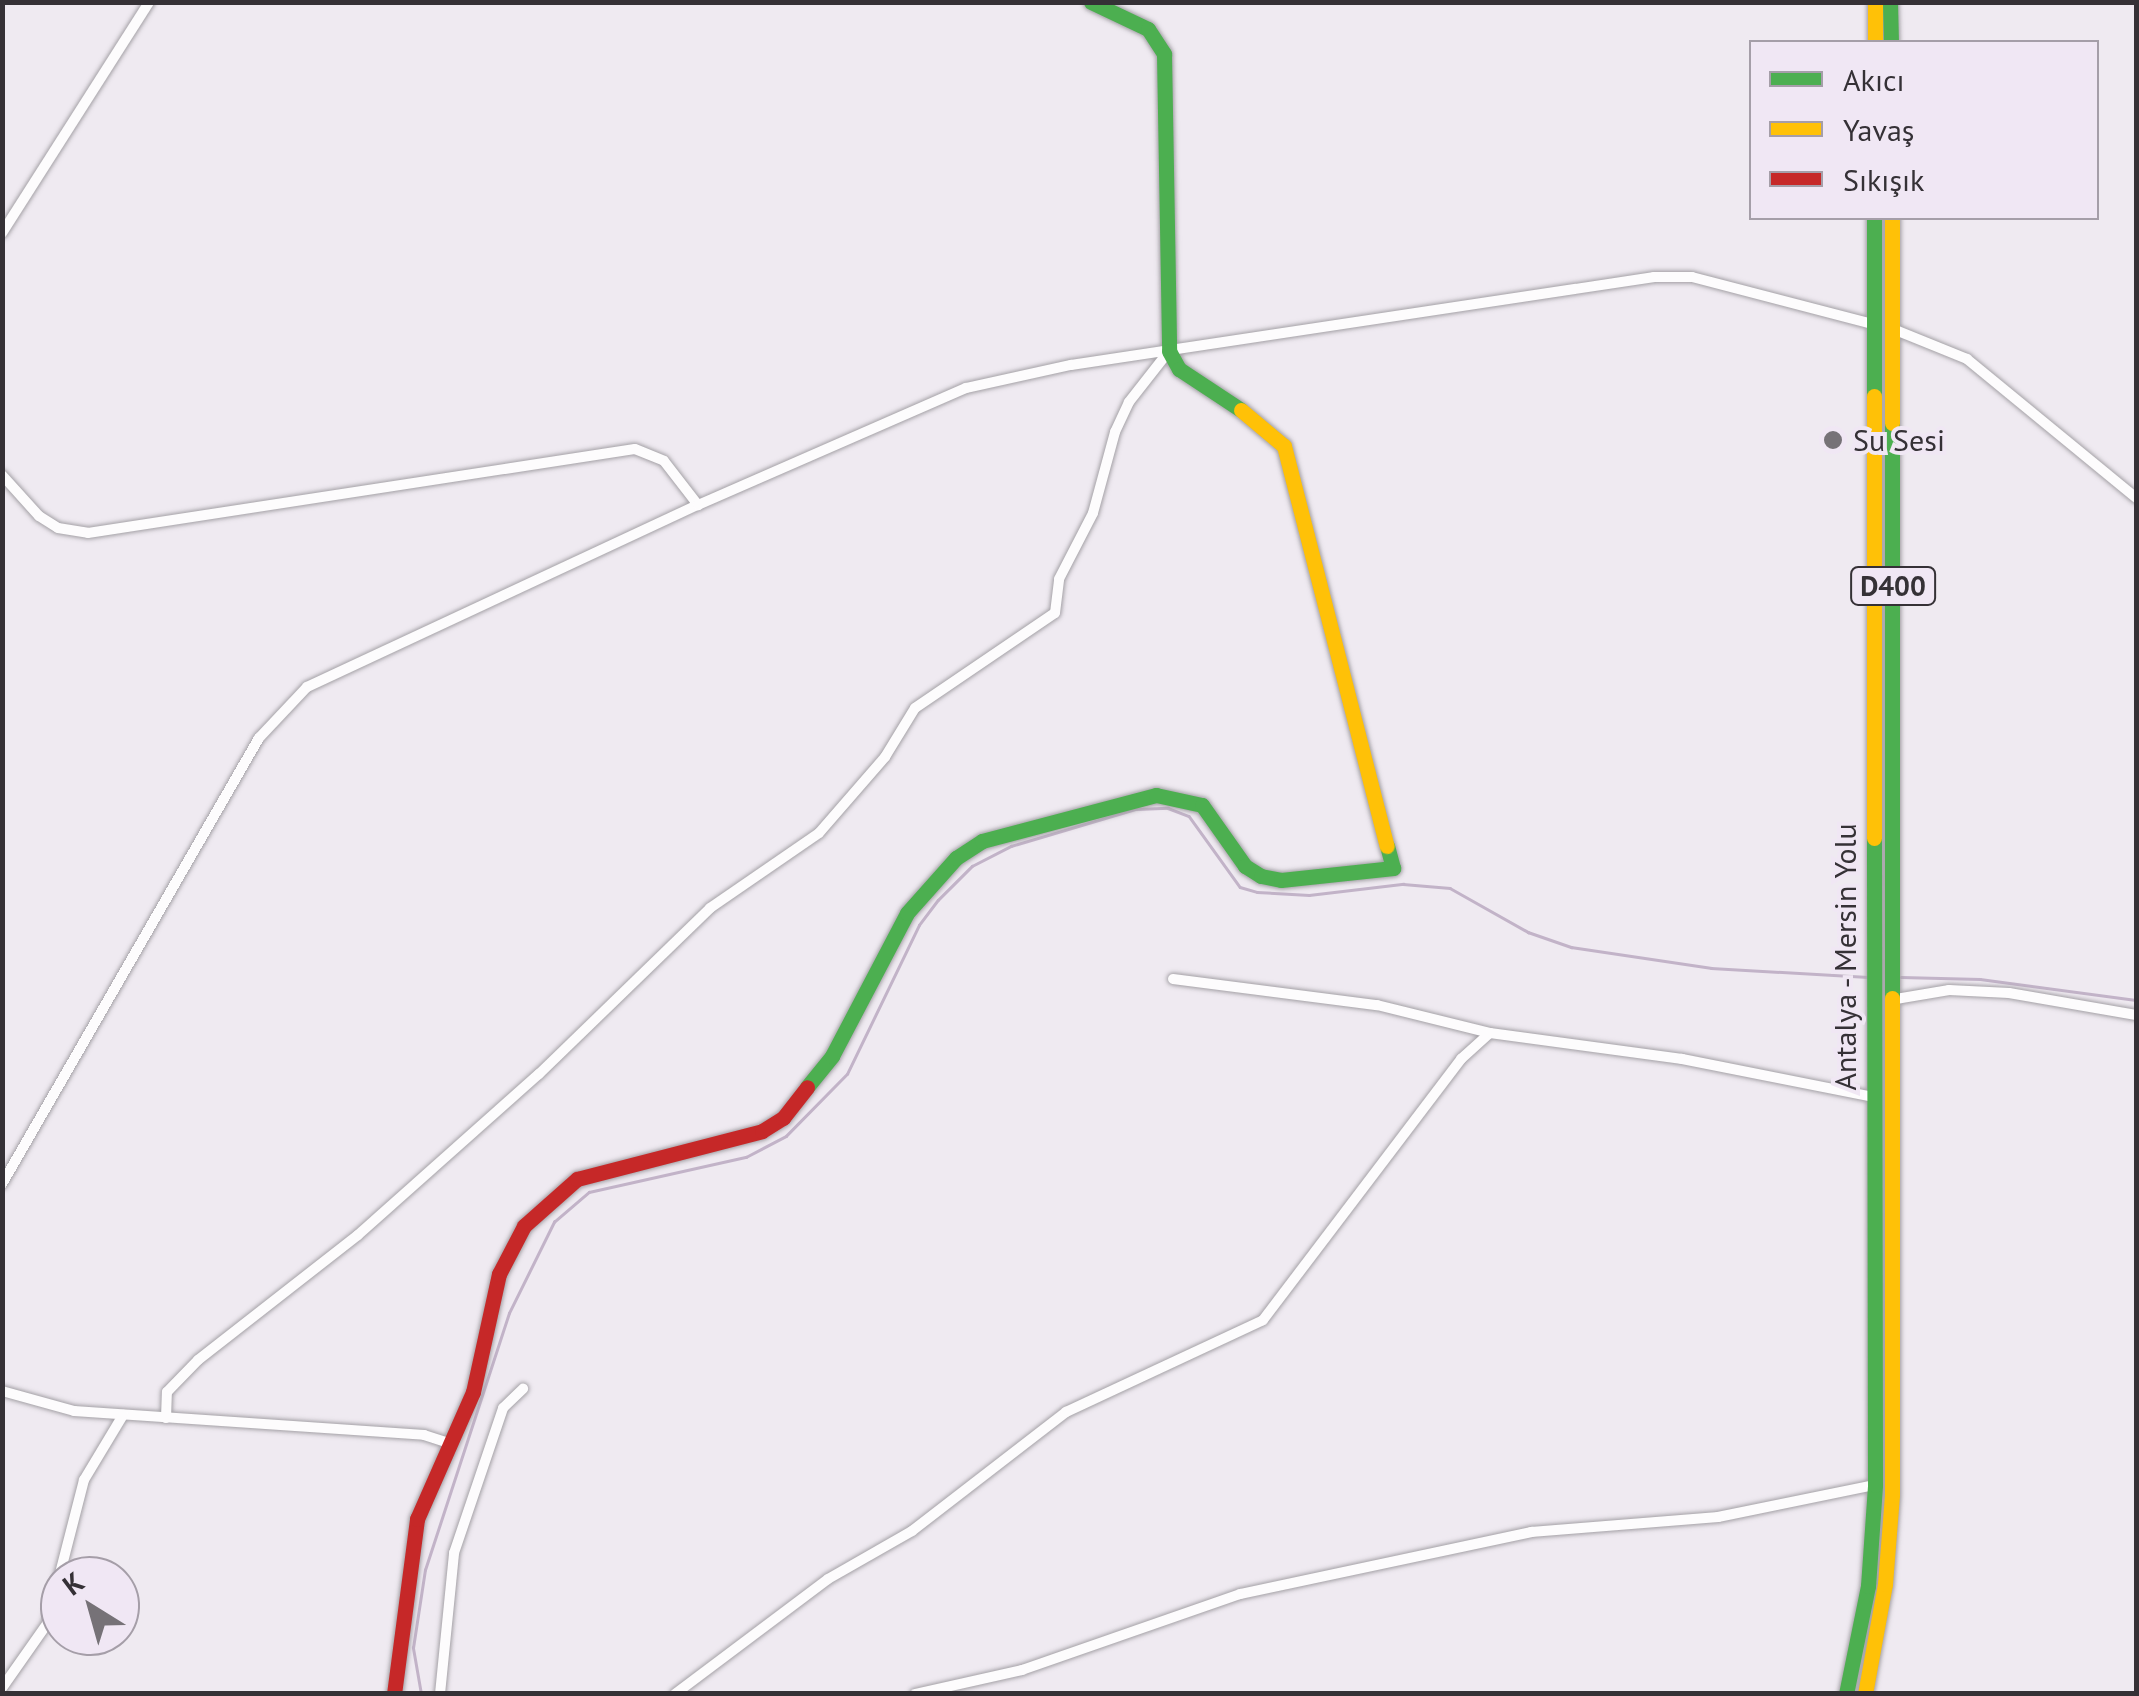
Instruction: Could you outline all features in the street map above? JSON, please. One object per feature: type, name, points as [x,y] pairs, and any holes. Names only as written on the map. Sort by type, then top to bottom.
[{"type":"main road","points":[[394,1694],[407,1560],[430,1480],[473,1392],[499,1274],[524,1226],[578,1180],[762,1131],[783,1118],[832,1056],[906,912],[931,881],[982,840],[1156,794],[1202,805],[1246,866],[1261,876],[1393,868],[1284,446],[1267,426],[1180,368],[1169,351],[1164,54],[1148,28],[1091,2]]},
{"type":"main road","points":[[1874,2],[1875,40]]},
{"type":"main road","points":[[1890,2],[1891,40]]},
{"type":"main road","name":"Antalya - Mersin Yolu","points":[[1865,1694],[1885,1584],[1892,1496],[1874,220]]},
{"type":"main road","name":"Antalya - Mersin Yolu","points":[[1882,955],[1892,220]]},
{"type":"main road","points":[[1874,324],[1892,328]]},
{"type":"main road","name":"Antalya - Mersin Yolu","points":[[1846,1694],[1868,1586],[1876,1485],[1874,1097],[1885,996]]},
{"type":"street","points":[[2,234],[150,2]]},
{"type":"street","points":[[2,1184],[260,738],[306,687],[698,505],[966,388],[1169,351],[1654,277],[1692,277],[1874,324]]},
{"type":"street","points":[[1892,328],[1967,359],[2136,498]]},
{"type":"street","points":[[166,1418],[167,1392],[198,1360],[358,1235],[539,1074],[710,908],[819,833],[884,757],[915,708],[1055,612],[1059,579],[1092,513],[1115,432],[1129,402],[1169,351]]},
{"type":"street","points":[[2,474],[39,516],[58,528],[88,533],[635,449],[664,461],[698,505]]},
{"type":"street","points":[[1173,979],[1377,1005],[1490,1033],[1682,1059],[1874,1097]]},
{"type":"street","points":[[1885,996],[1949,990],[2009,993],[2136,1014]]},
{"type":"street","points":[[675,1694],[828,1579],[912,1531],[1066,1412],[1263,1320],[1461,1059],[1490,1033]]},
{"type":"street","points":[[440,1694],[454,1553],[503,1408],[523,1389]]},
{"type":"street","points":[[2,1390],[58,1408],[424,1435],[449,1443]]},
{"type":"street","points":[[2,1688],[47,1624],[84,1480],[123,1415]]},
{"type":"street","points":[[915,1694],[1022,1670],[1240,1594],[1532,1532],[1718,1517],[1876,1485]]},
{"type":"waterway","points":[[421,1694],[413,1648],[425,1570],[509,1313],[554,1222],[589,1192],[746,1157],[786,1136],[847,1074],[919,925],[938,900],[972,866],[1011,846],[1136,809],[1168,808],[1189,816],[1240,887],[1257,892],[1309,895],[1403,884],[1450,888],[1528,932],[1571,947],[1711,968],[1868,977]]},
{"type":"waterway","points":[[1901,977],[1980,979],[2136,1000]]},
{"type":"traffic: fast","points":[[1091,2],[1148,29],[1164,54],[1169,351],[1179,369],[1241,410]]},
{"type":"traffic: fast","points":[[1890,2],[1891,40]]},
{"type":"traffic: fast","points":[[1874,220],[1874,396]]},
{"type":"traffic: fast","points":[[1892,423],[1892,998]]},
{"type":"traffic: fast","points":[[807,1087],[832,1056],[907,913],[956,858],[982,841],[1156,795],[1202,805],[1245,866],[1261,876],[1281,880],[1393,868],[1387,846]]},
{"type":"traffic: fast","points":[[1846,1694],[1868,1586],[1875,1485],[1874,838]]},
{"type":"traffic: slow","points":[[1875,2],[1875,40]]},
{"type":"traffic: slow","points":[[1892,220],[1892,423]]},
{"type":"traffic: slow","points":[[1874,396],[1874,838]]},
{"type":"traffic: slow","points":[[1241,410],[1284,446],[1387,846]]},
{"type":"traffic: slow","points":[[1865,1694],[1885,1584],[1892,1495],[1892,998]]},
{"type":"traffic: jam","points":[[394,1694],[417,1519],[473,1392],[499,1274],[524,1226],[577,1179],[762,1131],[783,1118],[807,1087]]},
{"type":"place","name":"Su Sesi","points":[[1833,440]]}]
